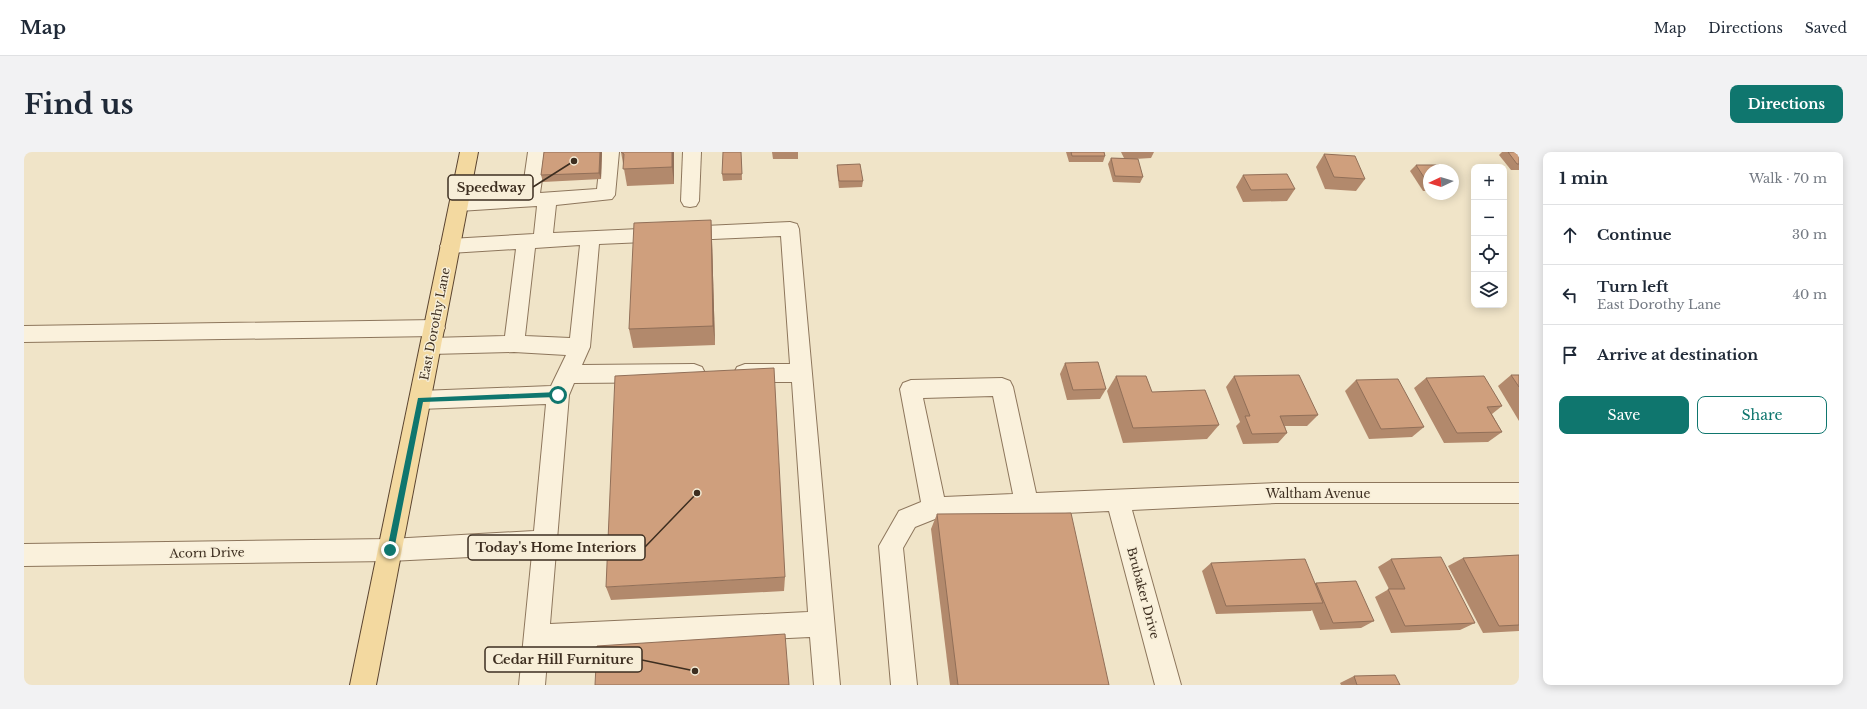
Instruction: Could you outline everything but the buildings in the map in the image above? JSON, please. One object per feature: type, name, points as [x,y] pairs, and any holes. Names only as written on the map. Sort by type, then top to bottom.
[{"type":"main road","name":"East Dorothy Lane","points":[[363,685],[469,152]]},
{"type":"street","points":[[514,344],[534,241],[538,200],[537,152]]},
{"type":"street","points":[[458,205],[606,195],[610,152]]},
{"type":"street","points":[[690,201],[692,152]]},
{"type":"street","points":[[450,246],[790,229],[827,685]]},
{"type":"street","points":[[532,685],[558,395],[580,347],[590,238]]},
{"type":"street","points":[[24,334],[433,337],[514,344],[580,347]]},
{"type":"street","points":[[568,374],[801,373]]},
{"type":"street","points":[[934,508],[911,389],[1002,386],[1027,504]]},
{"type":"street","points":[[420,400],[558,395]]},
{"type":"street","name":"Waltham Avenue","points":[[904,685],[891,546],[907,519],[934,508],[1276,493],[1519,494]]},
{"type":"street","name":"Brubaker Drive","points":[[1118,500],[1168,685]]},
{"type":"street","name":"Acorn Drive","points":[[24,555],[390,550],[545,542]]},
{"type":"street","points":[[537,637],[822,624]]},
{"type":"place","name":"Speedway","points":[[574,161]]},
{"type":"place","name":"Today's Home Interiors","points":[[697,493]]},
{"type":"place","name":"Cedar Hill Furniture","points":[[695,671]]},
{"type":"route","points":[[390,550],[420,400],[558,395]]}]
